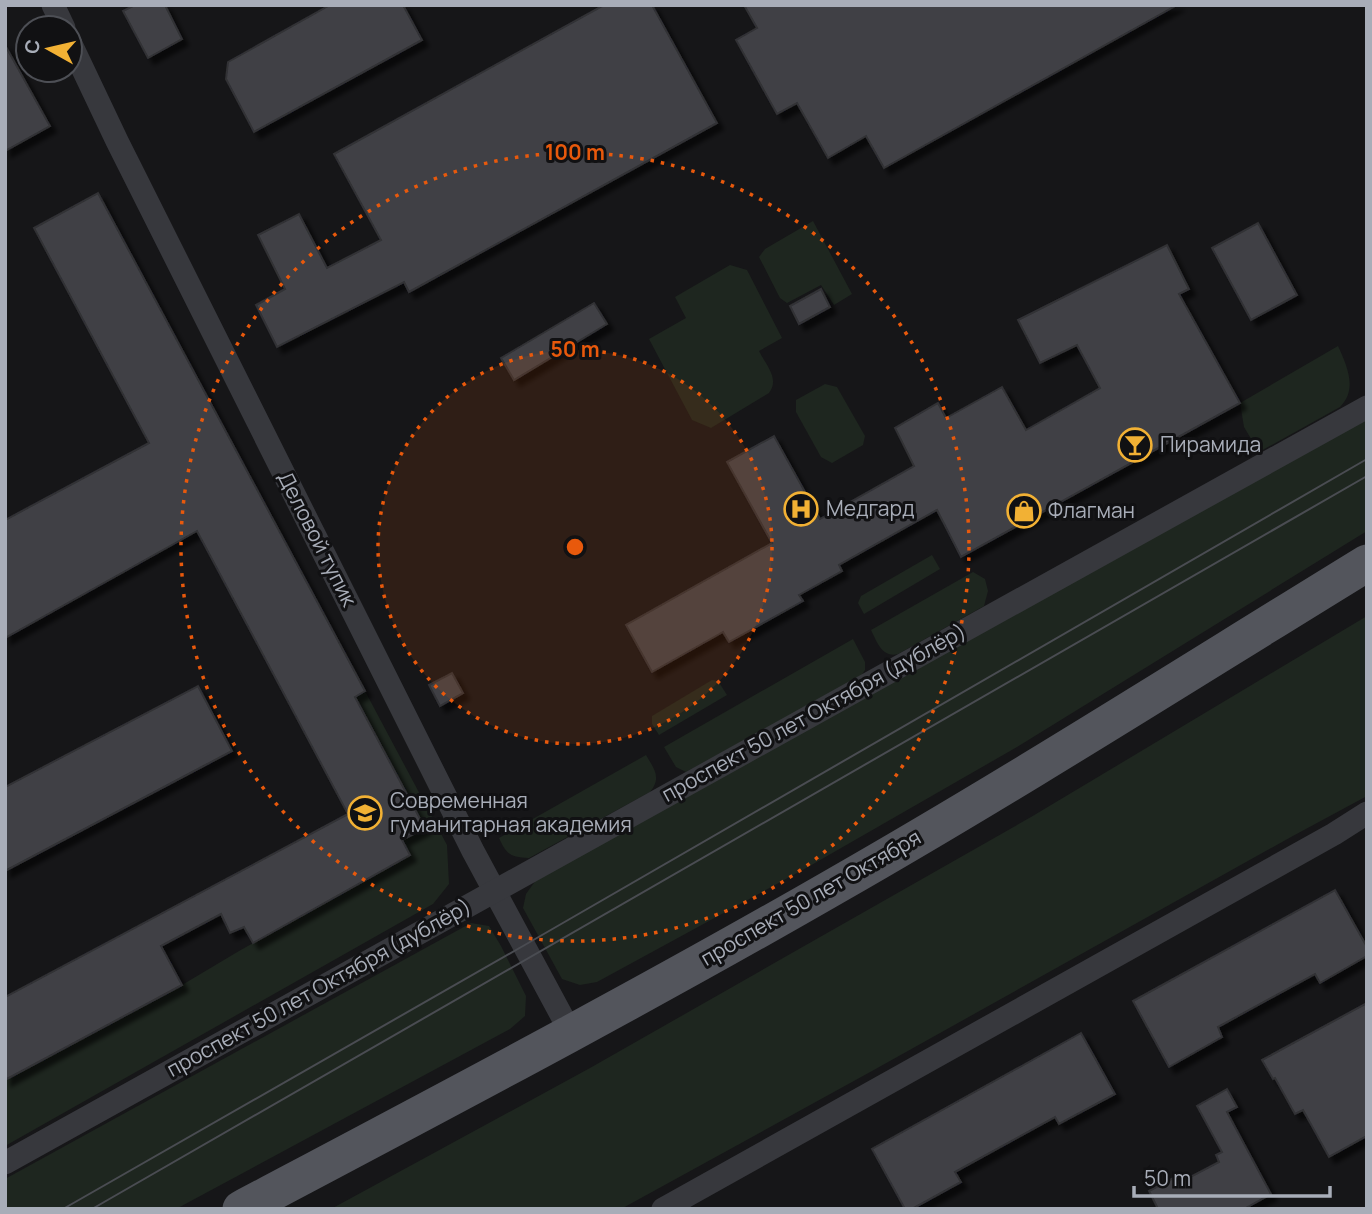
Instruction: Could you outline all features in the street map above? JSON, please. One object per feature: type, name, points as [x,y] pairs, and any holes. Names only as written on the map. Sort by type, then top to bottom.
[{"type":"main road","name":"проспект 50 лет Октября","points":[[242,1209],[571,1033],[837,886],[1034,769],[1367,563]]},
{"type":"street","name":"Деловой тупик","points":[[84,71],[493,891],[571,1033]]},
{"type":"street","name":"проспект 50 лет Октября (дублёр)","points":[[5,1163],[1367,407]]},
{"type":"street","points":[[663,1209],[1367,813]]},
{"type":"shaded area","points":[[813,221],[852,294],[834,305],[821,285],[787,303],[780,298],[759,257],[765,249]]},
{"type":"shaded area","points":[[730,265],[747,270],[782,338],[759,351],[773,377],[769,393],[711,428],[692,420],[649,339],[686,318],[675,297]]},
{"type":"shaded area","points":[[1338,346],[1345,361],[1350,385],[1349,393],[1340,407],[1259,452],[1244,427],[1240,403]]},
{"type":"shaded area","points":[[825,384],[837,387],[865,436],[863,445],[832,463],[821,457],[796,412],[796,400]]},
{"type":"shaded area","points":[[1367,416],[1367,531],[1017,747],[808,867],[597,982],[580,985],[562,979],[523,908],[526,894],[536,880]]},
{"type":"shaded area","points":[[932,555],[940,569],[864,614],[858,603],[861,596]]},
{"type":"shaded area","points":[[973,572],[985,579],[988,591],[984,606],[898,654],[888,654],[881,648],[871,630]]},
{"type":"shaded area","points":[[1367,616],[1367,796],[621,1209],[331,1209],[590,1068],[1031,817]]},
{"type":"shaded area","points":[[853,639],[865,662],[865,670],[861,676],[686,772],[676,767],[664,747]]},
{"type":"shaded area","points":[[712,680],[718,681],[727,695],[659,735],[652,724],[652,716]]},
{"type":"shaded area","points":[[365,691],[447,845],[449,884],[433,904],[5,1146],[5,1080],[182,985],[410,855],[348,701]]},
{"type":"shaded area","points":[[646,755],[656,777],[650,792],[529,858],[513,856],[504,848],[499,838]]},
{"type":"shaded area","points":[[471,923],[489,926],[526,996],[525,1016],[510,1029],[176,1209],[5,1209],[5,1179]]},
{"type":"building","points":[[135,5],[165,5],[182,39],[148,58],[123,11]]},
{"type":"building","points":[[330,5],[403,5],[422,40],[254,132],[226,79],[228,62]]},
{"type":"building","points":[[604,5],[652,5],[717,123],[409,292],[404,282],[277,347],[256,305],[285,289],[258,235],[299,214],[327,268],[381,240],[334,154]]},
{"type":"building","points":[[744,5],[1177,5],[884,168],[866,136],[828,158],[797,103],[777,114],[736,40],[757,28]]},
{"type":"building","points":[[5,45],[14,61],[14,84],[27,84],[50,126],[5,151]]},
{"type":"building","points":[[98,193],[365,691],[355,697],[425,828],[402,840],[410,855],[253,943],[244,927],[230,933],[221,914],[161,946],[182,985],[5,1080],[5,997],[348,814],[197,531],[5,638],[5,520],[149,443],[34,228]]},
{"type":"building","points":[[1258,223],[1297,295],[1251,320],[1212,248]]},
{"type":"building","points":[[1167,245],[1189,289],[1179,294],[1240,403],[961,557],[937,510],[839,565],[842,571],[799,595],[803,601],[729,642],[723,632],[652,672],[626,625],[772,543],[727,462],[774,436],[820,519],[914,466],[895,428],[938,403],[946,418],[1002,387],[1026,430],[1100,388],[1077,345],[1040,363],[1018,320]]},
{"type":"building","points":[[821,289],[830,307],[799,324],[790,306]]},
{"type":"building","points":[[594,303],[607,324],[514,380],[501,358]]},
{"type":"building","points":[[452,673],[463,693],[440,706],[429,685]]},
{"type":"building","points":[[198,686],[232,751],[5,871],[5,787]]},
{"type":"building","points":[[1335,890],[1367,947],[1367,956],[1320,983],[1315,974],[1218,1027],[1222,1037],[1169,1067],[1133,1001]]},
{"type":"building","points":[[1367,1003],[1367,1136],[1329,1157],[1303,1110],[1295,1114],[1262,1060]]},
{"type":"building","points":[[1081,1033],[1115,1094],[1059,1124],[1055,1117],[955,1172],[961,1182],[912,1209],[905,1209],[872,1149]]},
{"type":"building","points":[[1227,1089],[1237,1107],[1227,1112],[1271,1194],[1244,1209],[1158,1209],[1149,1191],[1175,1177],[1179,1183],[1219,1162],[1216,1155],[1222,1152],[1197,1106]]},
{"type":"tram line","points":[[63,1209],[1367,459]]},
{"type":"tram line","points":[[92,1209],[1367,476]]},
{"type":"place","name":"Пирамида","points":[[1135,445]]},
{"type":"place","name":"Медгард","points":[[801,509]]},
{"type":"place","name":"Флагман","points":[[1024,511]]},
{"type":"place","name":"Современная гуманитарная академия","points":[[365,813]]}]
